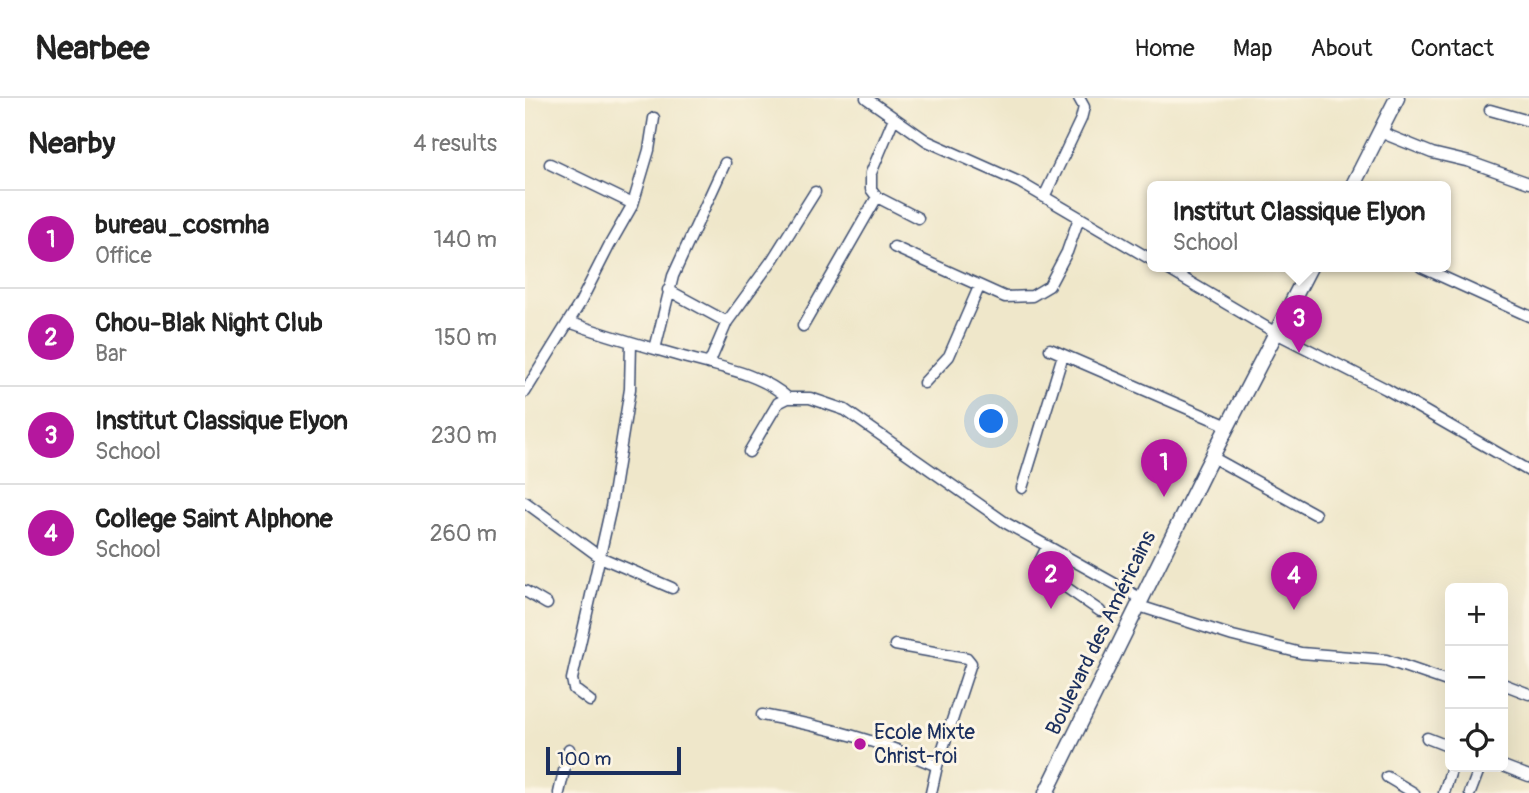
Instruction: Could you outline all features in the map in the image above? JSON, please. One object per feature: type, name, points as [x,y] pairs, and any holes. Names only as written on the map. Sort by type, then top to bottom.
[{"type":"main road","points":[[1355,181],[1397,98]]},
{"type":"main road","name":"Boulevard des Américains","points":[[1046,793],[1212,457],[1307,272]]},
{"type":"street","points":[[866,98],[942,149],[1019,182],[1147,257]]},
{"type":"street","points":[[1044,197],[1081,119],[1084,107],[1079,98]]},
{"type":"street","points":[[1490,110],[1529,121]]},
{"type":"street","points":[[525,391],[569,322],[633,204],[649,150],[654,118]]},
{"type":"street","points":[[894,118],[871,173],[871,189],[877,197],[919,218]]},
{"type":"street","points":[[1380,132],[1432,153],[1470,162],[1529,183]]},
{"type":"street","points":[[655,349],[668,290],[725,163]]},
{"type":"street","points":[[550,164],[633,204]]},
{"type":"street","points":[[709,364],[727,322],[773,259],[815,192]]},
{"type":"street","points":[[803,326],[877,197]]},
{"type":"street","points":[[894,247],[1005,297],[1019,298],[1041,293],[1049,286],[1067,252],[1079,218]]},
{"type":"street","points":[[1173,272],[1529,471]]},
{"type":"street","points":[[1432,272],[1529,316]]},
{"type":"street","points":[[924,383],[949,356],[979,286]]},
{"type":"street","points":[[668,290],[727,322]]},
{"type":"street","points":[[569,322],[760,380],[777,388],[789,398]]},
{"type":"street","points":[[590,701],[574,689],[572,679],[611,507],[630,389],[631,343]]},
{"type":"street","points":[[1049,349],[1228,426]]},
{"type":"street","points":[[1022,488],[1063,355]]},
{"type":"street","points":[[749,452],[778,403],[789,398],[810,398],[845,410],[1006,523],[1140,603],[1233,636],[1301,653],[1386,660],[1445,680]]},
{"type":"street","points":[[1212,457],[1315,514]]},
{"type":"street","points":[[525,502],[600,557],[673,588]]},
{"type":"street","points":[[1047,547],[1040,561],[1041,570],[1100,611]]},
{"type":"street","points":[[525,591],[547,604]]},
{"type":"street","points":[[895,645],[967,658],[971,663],[937,766],[931,793]]},
{"type":"street","points":[[1508,686],[1529,694]]},
{"type":"street","points":[[762,715],[846,733],[937,766]]},
{"type":"street","points":[[1427,738],[1445,745]]},
{"type":"street","points":[[559,793],[569,749]]},
{"type":"street","points":[[1508,768],[1529,776]]},
{"type":"street","points":[[1444,793],[1450,772]]},
{"type":"street","points":[[1470,793],[1478,772]]},
{"type":"street","points":[[1387,777],[1414,793]]},
{"type":"place","name":"Institut Classique Elyon","points":[[1299,353]]},
{"type":"place","name":"bureau_cosmha","points":[[1164,497]]},
{"type":"place","name":"Chou-Blak Night Club","points":[[1051,609]]},
{"type":"place","name":"College Saint Alphone","points":[[1294,610]]},
{"type":"place","name":"Ecole Mixte Christ-roi","points":[[860,744]]}]
